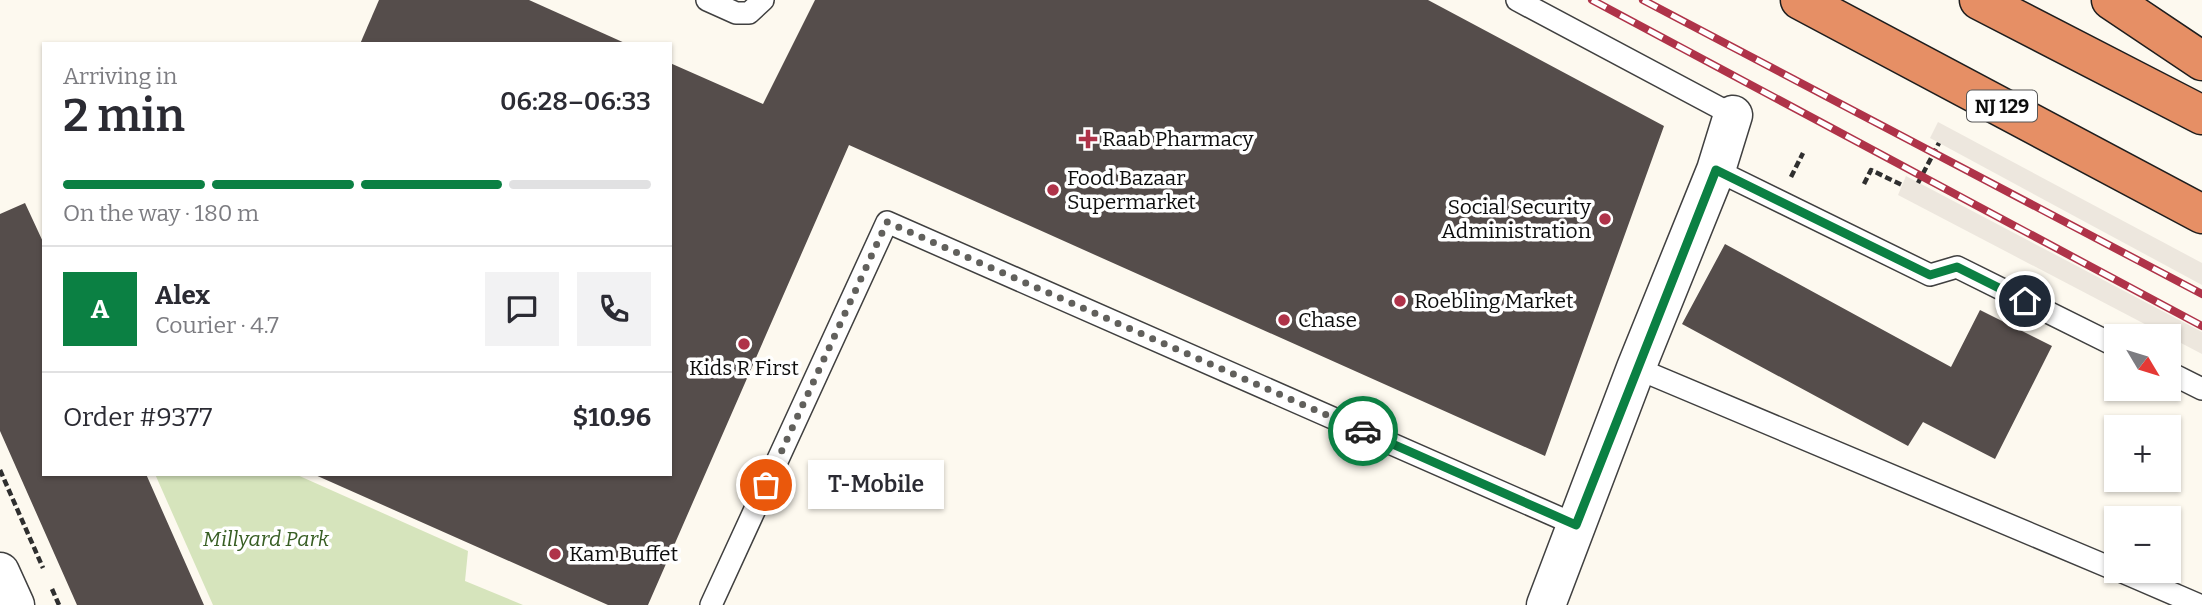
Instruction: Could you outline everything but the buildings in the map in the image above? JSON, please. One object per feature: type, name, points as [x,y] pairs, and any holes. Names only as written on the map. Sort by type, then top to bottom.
[{"type":"highway","name":"NJ 129","points":[[1800,0],[2202,214]]},
{"type":"highway","points":[[1979,0],[2202,115]]},
{"type":"highway","points":[[2112,0],[2202,61]]},
{"type":"street","points":[[1546,605],[1636,368],[1716,170],[1733,115]]},
{"type":"street","points":[[0,572],[15,605]]},
{"type":"lane","points":[[707,0],[736,13],[749,13],[763,0]]},
{"type":"lane","points":[[1517,0],[1733,115]]},
{"type":"lane","points":[[1716,170],[1930,275],[1957,267],[2104,340]]},
{"type":"lane","points":[[712,605],[887,222],[1576,525]]},
{"type":"lane","points":[[1636,368],[2104,565]]},
{"type":"lane","points":[[2181,378],[2202,389]]},
{"type":"lane","points":[[2147,583],[2199,605]]},
{"type":"path","points":[[1918,183],[1939,143]]},
{"type":"path","points":[[1864,184],[1871,170],[1902,186]]},
{"type":"path","points":[[0,470],[59,605]]},
{"type":"green space","name":"Millyard Park","points":[[156,476],[299,476],[468,551],[465,581],[523,605],[213,605]]},
{"type":"shaded area","points":[[1938,122],[2202,263],[2202,285],[1930,138]]},
{"type":"shaded area","points":[[1906,176],[2202,332],[2202,354],[2181,343],[2181,324],[2145,324],[1898,195]]},
{"type":"railway","points":[[1592,0],[2202,326]]},
{"type":"railway","points":[[1643,0],[2202,294]]},
{"type":"way so far","points":[[766,485],[887,222],[1363,431]]},
{"type":"place","name":"Raab Pharmacy","points":[[1088,139]]},
{"type":"place","name":"Food Bazaar Supermarket","points":[[1053,190]]},
{"type":"place","name":"Social Security Administration","points":[[1605,219]]},
{"type":"place","name":"Roebling Market","points":[[1400,301]]},
{"type":"place","name":"Chase","points":[[1284,320]]},
{"type":"place","name":"Kids R First","points":[[744,344]]},
{"type":"place","name":"T-Mobile","points":[[766,485]]},
{"type":"place","name":"Kam Buffet","points":[[555,554]]},
{"type":"route","points":[[1363,431],[1576,525],[1716,170],[1930,275],[1957,267],[2025,301]]}]
